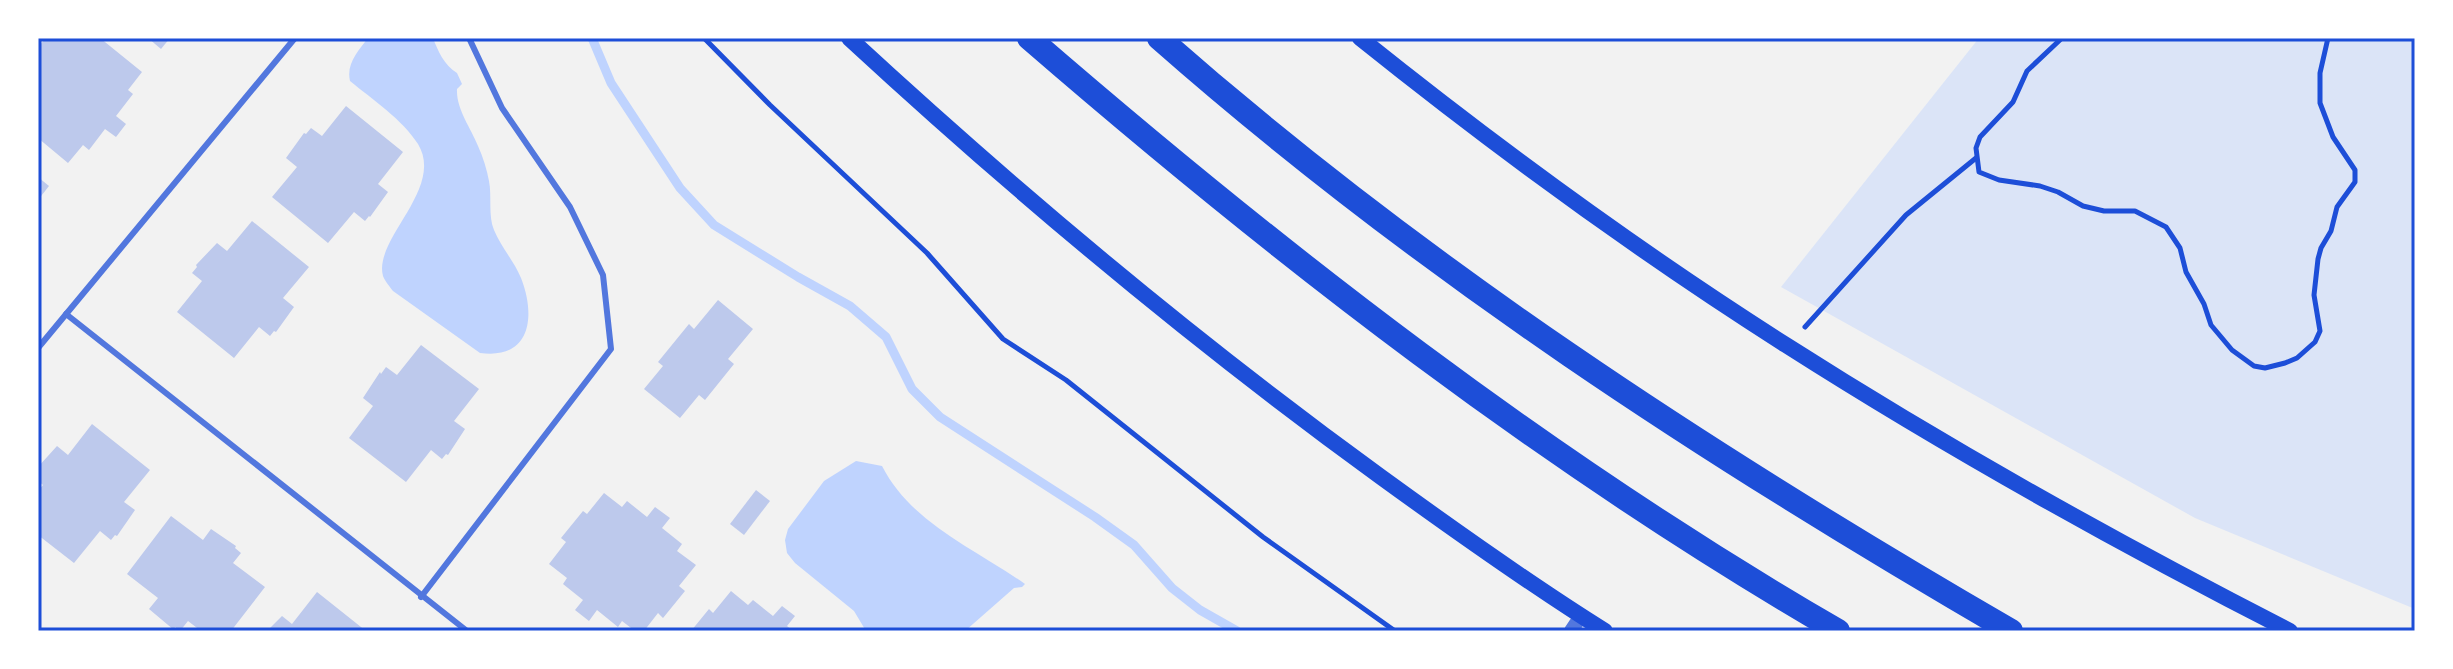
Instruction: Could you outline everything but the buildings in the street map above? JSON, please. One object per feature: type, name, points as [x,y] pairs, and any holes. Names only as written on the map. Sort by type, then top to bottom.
[{"type":"highway","points":[[1029,38],[1248,222],[1385,329],[1665,524],[1838,631]]},
{"type":"highway","points":[[1159,38],[1388,224],[1592,372],[1859,543],[2011,631]]},
{"type":"main road","points":[[849,38],[1018,189],[1164,311],[1336,444],[1448,525],[1605,631]]},
{"type":"main road","points":[[1360,38],[1522,163],[1640,248],[1785,345],[1938,439],[2139,553],[2290,631]]},
{"type":"street","points":[[1571,631],[1581,616]]},
{"type":"lane","points":[[38,348],[295,38]]},
{"type":"lane","points":[[421,597],[611,349],[603,275],[570,207],[502,108],[469,38]]},
{"type":"lane","points":[[66,314],[467,631]]},
{"type":"path","points":[[704,38],[770,105],[927,253],[1003,339],[1080,390],[1263,537],[1395,631]]},
{"type":"path","points":[[2062,38],[2027,71],[2013,102],[1980,137],[1976,158],[1979,172],[1999,180],[2040,186],[2083,206],[2104,211],[2135,211],[2166,227],[2180,248],[2186,272],[2204,304],[2211,325],[2232,350],[2254,366],[2265,368],[2297,358],[2315,342],[2320,331],[2314,295],[2318,259],[2331,231],[2337,207],[2355,182],[2355,170],[2333,137],[2320,103],[2320,73],[2328,38]]},
{"type":"path","points":[[1805,327],[1906,215],[1976,158]]},
{"type":"shaded area","points":[[1979,38],[2415,38],[2415,609],[2195,518],[1781,287]]},
{"type":"water","points":[[368,38],[433,38],[445,62],[457,73],[462,84],[457,89],[459,104],[485,164],[492,224],[526,292],[528,320],[525,332],[510,350],[480,353],[393,291],[383,276],[388,246],[416,196],[423,178],[424,161],[418,144],[404,126],[350,81],[351,63]]},
{"type":"water","points":[[856,461],[882,466],[910,504],[927,519],[1025,584],[1014,588],[965,631],[866,631],[854,611],[795,563],[787,553],[785,540],[788,529],[824,481]]},
{"type":"waterway","points":[[592,38],[611,83],[680,188],[714,225],[850,306],[886,337],[912,389],[940,417],[1134,545],[1172,588],[1200,610],[1237,631]]}]
